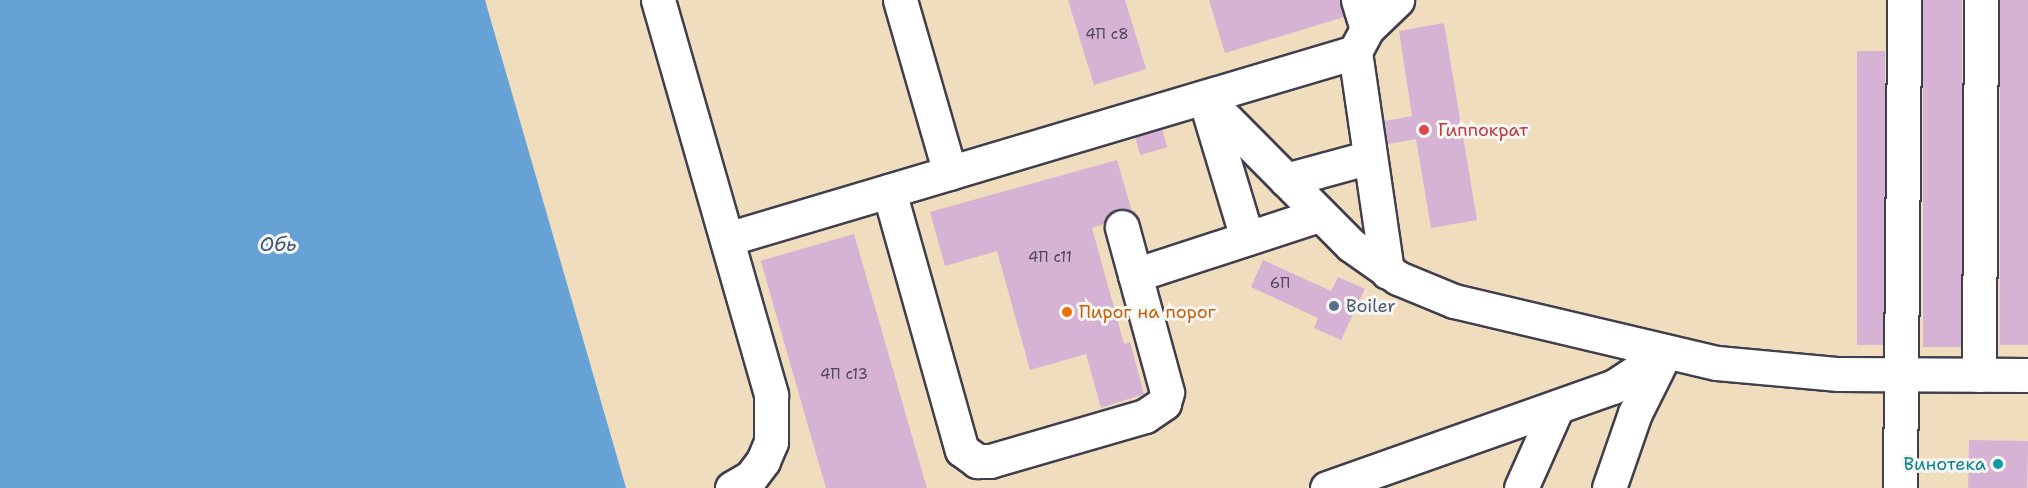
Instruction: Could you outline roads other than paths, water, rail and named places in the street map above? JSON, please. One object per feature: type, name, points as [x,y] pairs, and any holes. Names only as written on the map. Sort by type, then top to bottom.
[{"type":"lane","points":[[658,0],[771,395],[773,419],[771,442],[763,461],[751,477],[732,488]]},
{"type":"lane","points":[[900,0],[950,173]]},
{"type":"lane","points":[[727,239],[1205,98],[1360,27],[1397,0]]},
{"type":"lane","points":[[1900,488],[1904,0]]},
{"type":"lane","points":[[1979,375],[1981,0]]},
{"type":"lane","points":[[1360,27],[1370,157],[1387,272]]},
{"type":"lane","points":[[1205,98],[1351,245],[1387,272],[1454,301],[1666,352],[1781,370],[2028,375]]},
{"type":"lane","points":[[1205,98],[1247,238]]},
{"type":"lane","points":[[1286,180],[1370,157]]},
{"type":"lane","points":[[889,191],[962,450],[977,461],[990,461],[1145,416],[1164,403],[1167,392],[1122,227]]},
{"type":"lane","points":[[1135,275],[1319,215]]},
{"type":"lane","points":[[1327,488],[1623,382],[1666,352]]},
{"type":"lane","points":[[1609,488],[1635,413],[1666,352]]},
{"type":"lane","points":[[1521,488],[1557,407]]},
{"type":"water","name":"Обь","points":[[0,0],[485,0],[626,488],[0,488]]},
{"type":"place","name":"Гиппократ","points":[[1424,130]]},
{"type":"place","name":"Boiler","points":[[1334,306]]},
{"type":"place","name":"Пирог на порог","points":[[1067,312]]},
{"type":"place","name":"Винотека","points":[[1998,464]]}]
